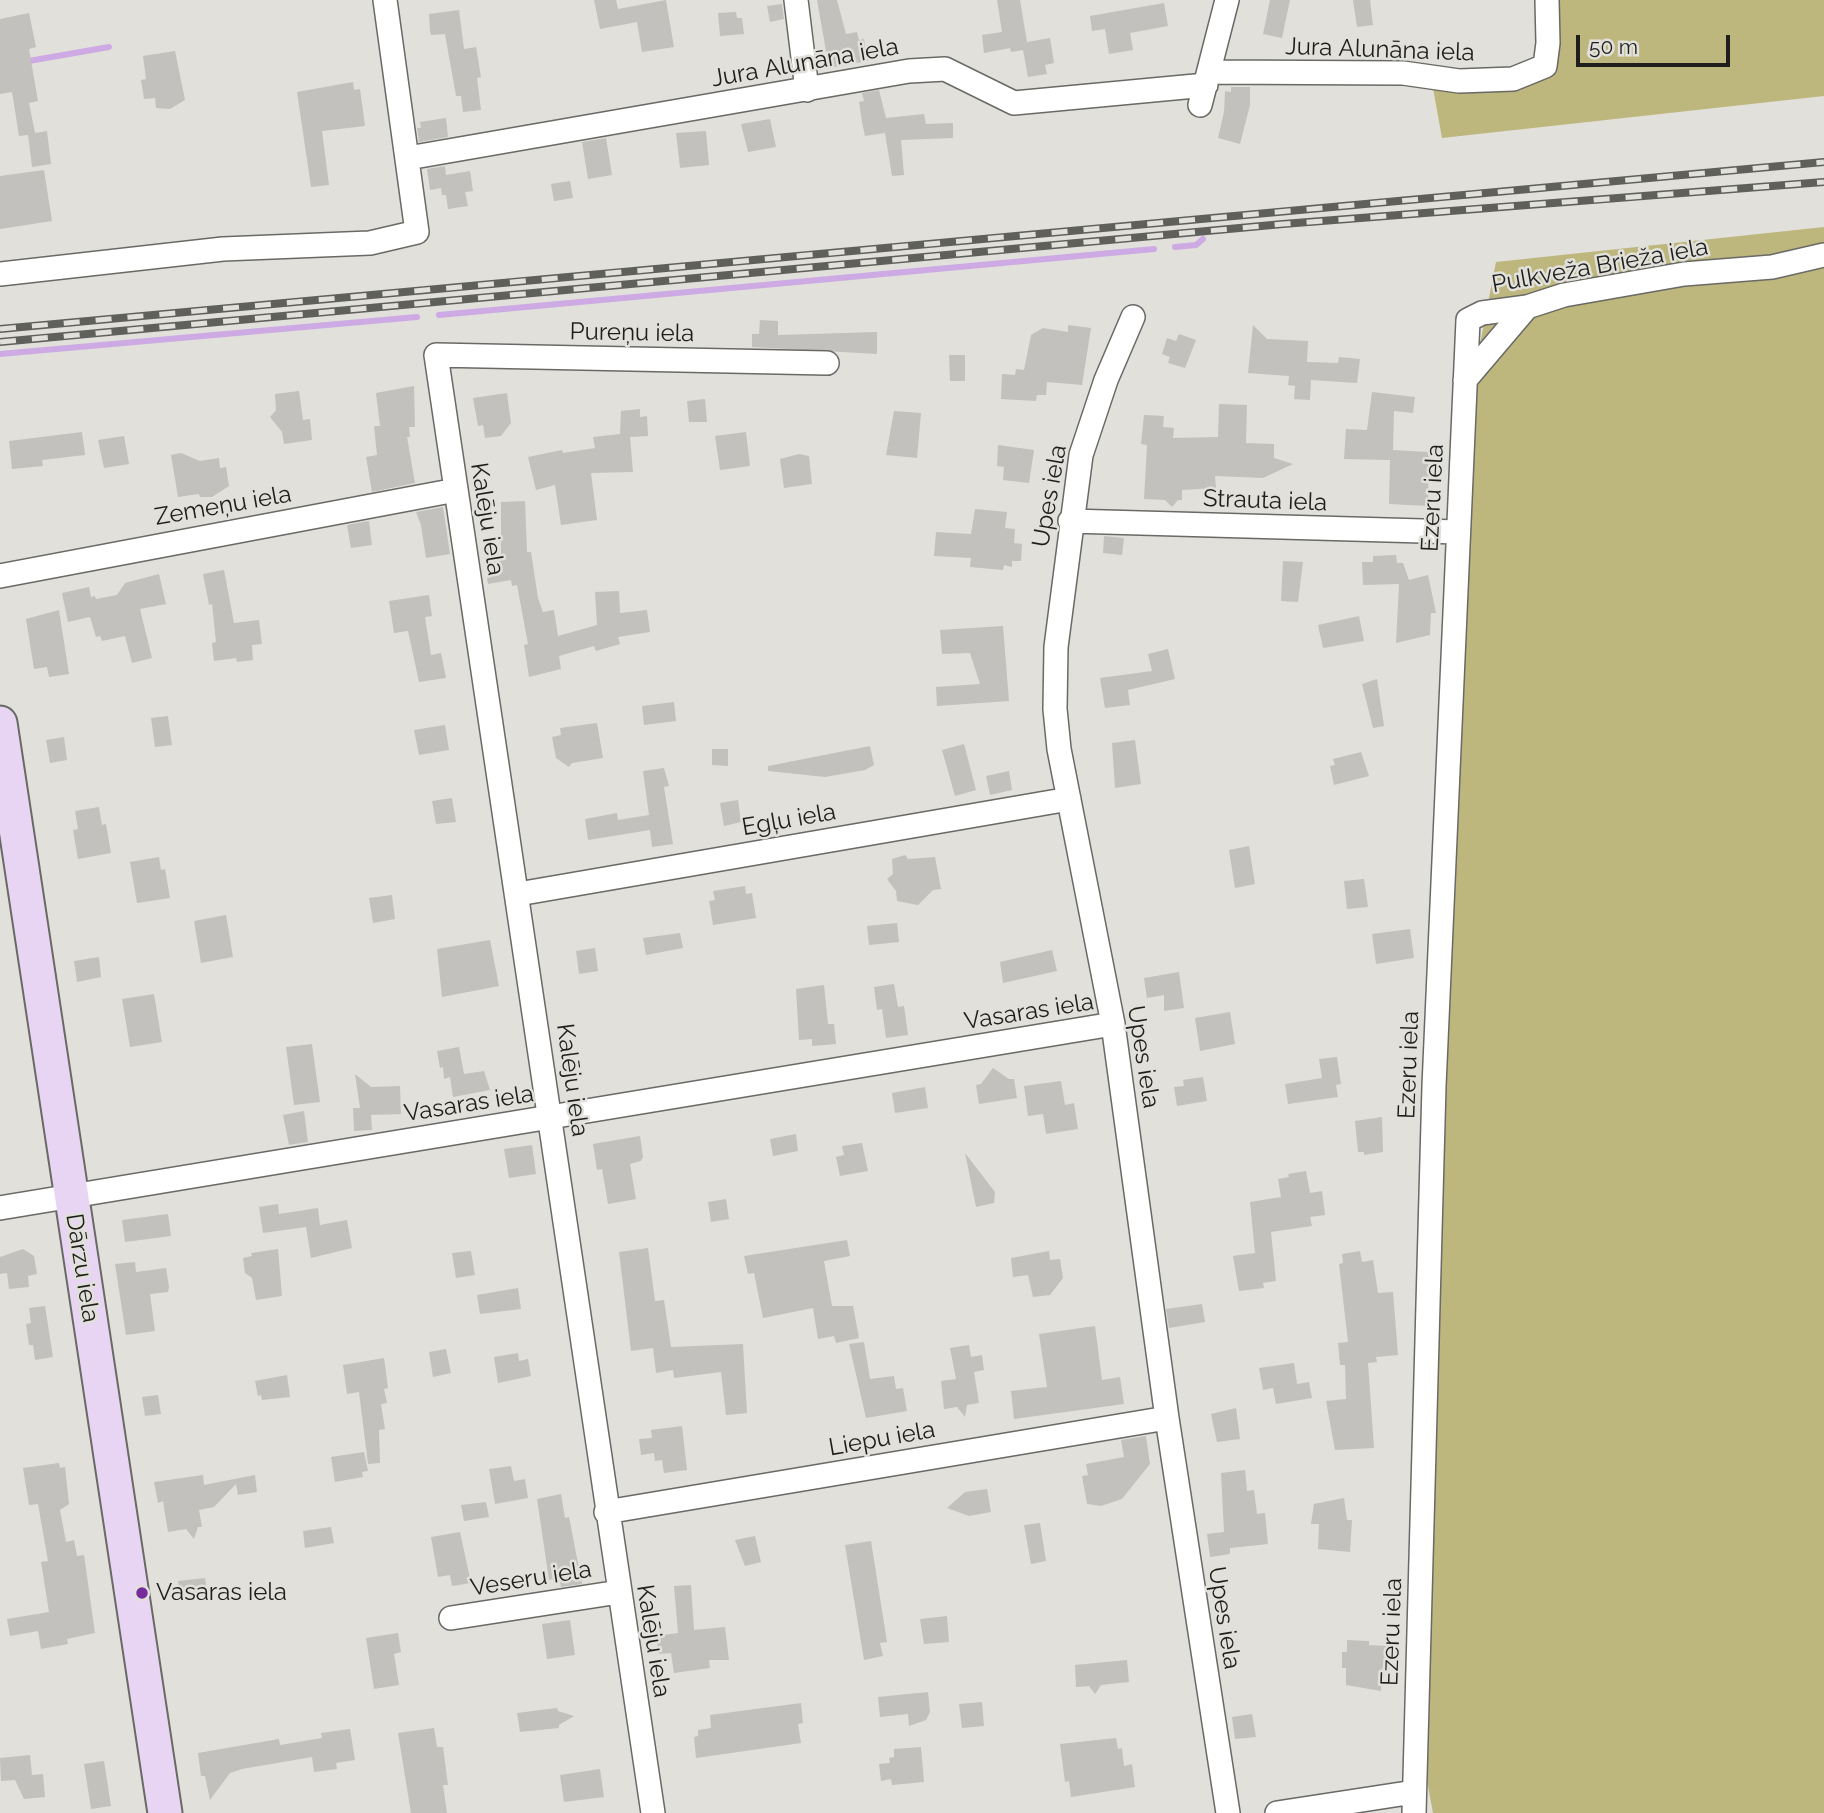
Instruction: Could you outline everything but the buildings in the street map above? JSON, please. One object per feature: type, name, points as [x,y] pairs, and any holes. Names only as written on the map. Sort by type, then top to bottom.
[{"type":"main road","name":"Dārzu iela","points":[[0,723],[165,1813]]},
{"type":"street","points":[[0,274],[223,249],[370,243],[417,232],[385,0]]},
{"type":"street","points":[[796,0],[807,90]]},
{"type":"street","points":[[1206,87],[1227,0]]},
{"type":"street","name":"Jura Alunāna iela","points":[[408,158],[909,71],[945,69],[1014,103],[1403,73],[1459,82],[1513,79],[1545,66],[1548,43],[1547,0]]},
{"type":"street","name":"Pulkveža Brieža iela","points":[[1468,320],[1482,313],[1527,307],[1559,296],[1684,274],[1772,267],[1824,255]]},
{"type":"street","points":[[1465,380],[1527,307]]},
{"type":"street","name":"Upes iela","points":[[1133,317],[1106,380],[1081,455],[1070,522],[1056,647],[1055,709],[1069,799],[1112,1024],[1167,1418],[1228,1813]]},
{"type":"street","name":"Ezeru iela","points":[[1414,1803],[1434,1086],[1468,320]]},
{"type":"street","name":"Pureņu iela","points":[[436,355],[827,363]]},
{"type":"street","name":"Kalēju iela","points":[[436,355],[552,1117],[606,1512],[653,1813]]},
{"type":"street","name":"Zemeņu iela","points":[[0,576],[456,491]]},
{"type":"street","name":"Strauta iela","points":[[1070,522],[1458,532]]},
{"type":"street","name":"Egļu iela","points":[[518,894],[1069,799]]},
{"type":"street","name":"Vasaras iela","points":[[0,1208],[1112,1024]]},
{"type":"street","name":"Liepu iela","points":[[606,1512],[1167,1418]]},
{"type":"street","name":"Veseru iela","points":[[451,1618],[619,1592]]},
{"type":"street","points":[[1277,1813],[1414,1803]]},
{"type":"shaded area","points":[[1547,0],[1824,0],[1824,96],[1442,138],[1431,77],[1544,66]]},
{"type":"shaded area","points":[[1824,227],[1824,1813],[1433,1813],[1421,1749],[1468,406],[1496,262]]},
{"type":"waterway","points":[[23,62],[109,47]]},
{"type":"waterway","points":[[1175,247],[1196,245],[1203,239]]},
{"type":"waterway","points":[[439,315],[1154,249]]},
{"type":"waterway","points":[[0,354],[417,317]]},
{"type":"railway","points":[[0,329],[1824,162]]},
{"type":"railway","points":[[0,342],[1283,224],[1824,182]]},
{"type":"place","name":"Vasaras iela","points":[[142,1593]]}]
